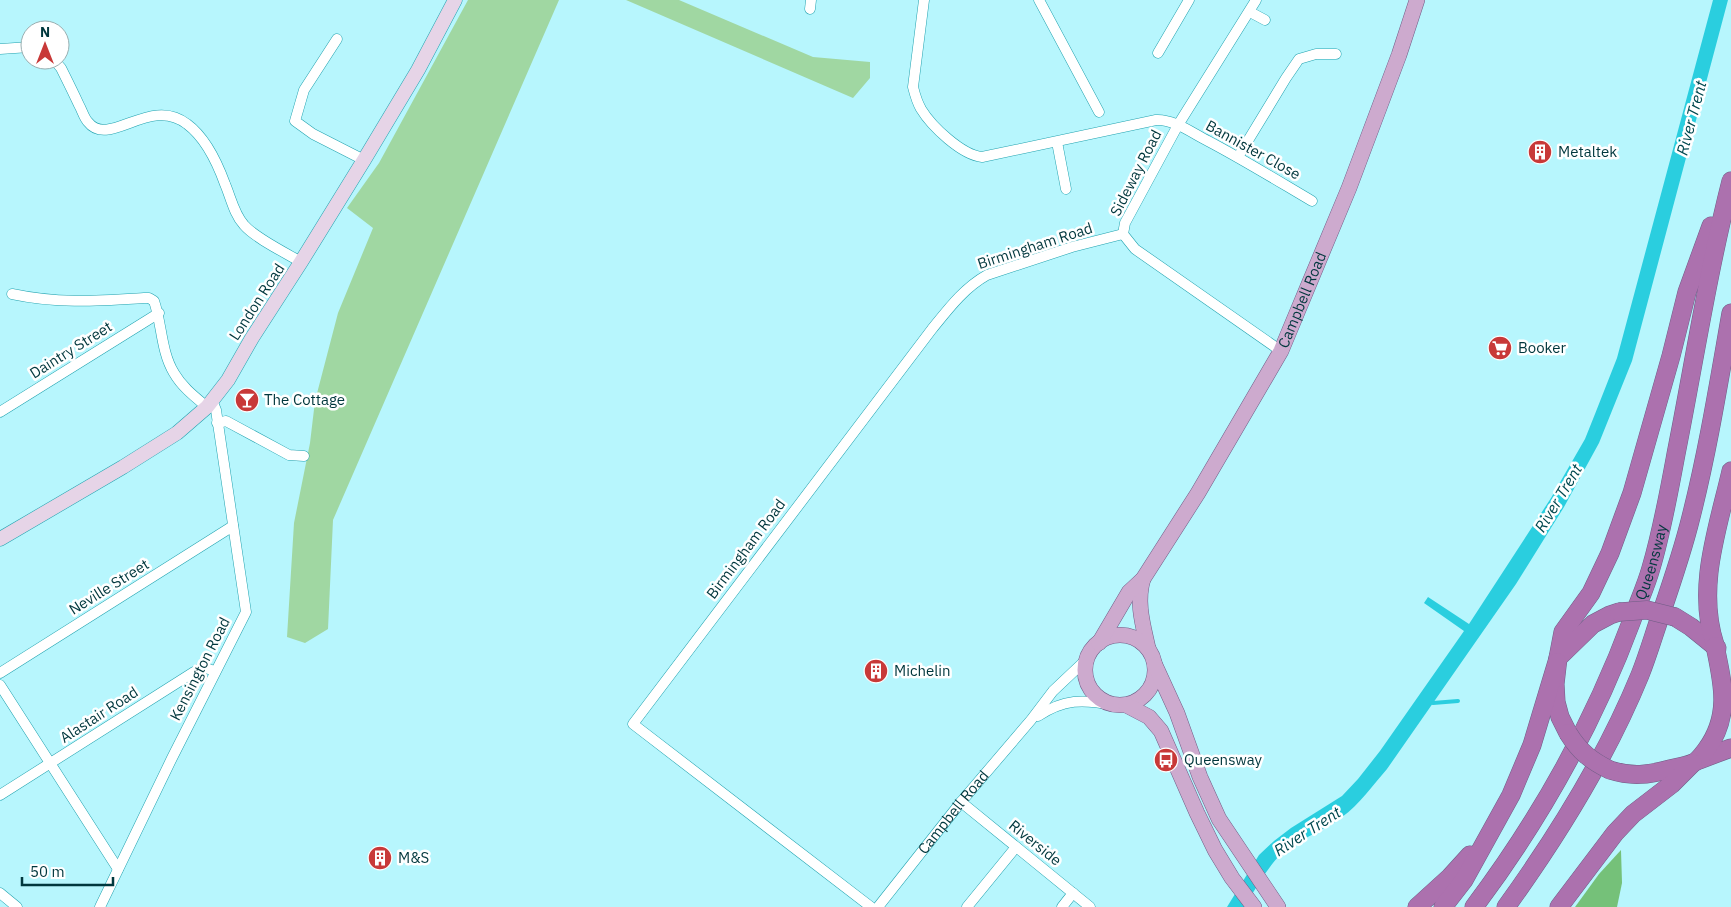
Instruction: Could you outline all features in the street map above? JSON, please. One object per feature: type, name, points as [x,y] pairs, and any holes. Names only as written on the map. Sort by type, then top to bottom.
[{"type":"highway","points":[[1443,907],[1464,880],[1511,795],[1532,745],[1558,660],[1564,632],[1591,593],[1610,553],[1632,492],[1671,356],[1686,292],[1731,173]]},
{"type":"highway","name":"Queensway","points":[[1474,907],[1505,866],[1558,782],[1603,692],[1651,568],[1670,488],[1709,277],[1731,181]]},
{"type":"highway","name":"Queensway","points":[[1506,907],[1557,833],[1582,792],[1616,727],[1640,675],[1676,573],[1691,518],[1707,447],[1731,313]]},
{"type":"highway","points":[[1559,907],[1615,833],[1633,814],[1672,784],[1694,763],[1710,746],[1720,727],[1723,718],[1723,686],[1707,616],[1708,573],[1731,471]]},
{"type":"highway","points":[[1731,663],[1715,646],[1675,617],[1647,610],[1619,612],[1593,624],[1558,660],[1555,684],[1556,702],[1560,717],[1568,734],[1584,755],[1610,770],[1639,776],[1654,774],[1694,763],[1731,748]]},
{"type":"highway","points":[[1417,907],[1450,877],[1494,825]]},
{"type":"main road","name":"London Road","points":[[0,539],[177,433],[209,403],[228,380],[252,338],[364,160],[418,70],[454,0]]},
{"type":"main road","name":"Campbell Road","points":[[1099,643],[1129,592],[1143,579],[1198,493],[1280,351],[1349,188],[1399,55],[1417,0]]},
{"type":"main road","name":"Campbell Road","points":[[1143,579],[1139,592],[1139,601],[1148,648]]},
{"type":"main road","points":[[1119,705],[1136,702],[1146,695],[1152,685],[1156,671],[1154,659],[1148,648],[1134,638],[1122,635],[1108,638],[1099,643],[1088,658],[1085,670],[1090,688],[1098,697],[1149,717],[1162,731],[1215,850],[1232,878],[1254,907]]},
{"type":"main road","points":[[1155,665],[1177,713],[1204,786],[1219,819],[1278,907]]},
{"type":"street","name":"Bannister Close","points":[[924,0],[913,87],[920,107],[928,119],[945,136],[973,156],[982,157],[1156,120],[1164,120],[1178,125],[1238,157],[1312,201]]},
{"type":"street","points":[[1039,0],[1099,112]]},
{"type":"street","points":[[1158,53],[1189,0]]},
{"type":"street","name":"Sideway Road","points":[[1256,0],[1178,125],[1125,223],[1123,234],[1136,249],[1280,351]]},
{"type":"street","points":[[1250,12],[1265,20]]},
{"type":"street","points":[[338,39],[304,90],[295,121],[314,134],[364,160]]},
{"type":"street","points":[[0,49],[20,48]]},
{"type":"street","points":[[1238,157],[1299,60],[1316,54],[1336,54]]},
{"type":"street","points":[[61,70],[88,123],[97,129],[119,128],[140,118],[159,114],[177,117],[188,124],[200,137],[216,163],[238,218],[245,227],[301,262]]},
{"type":"street","points":[[1057,142],[1066,189]]},
{"type":"street","name":"Birmingham Road","points":[[870,907],[633,724],[960,294],[987,275],[1064,250],[1123,234]]},
{"type":"street","points":[[12,294],[38,300],[65,302],[149,298],[154,301],[159,314],[164,346],[174,372],[190,393],[209,403]]},
{"type":"street","name":"Daintry Street","points":[[0,412],[159,314]]},
{"type":"street","name":"Kensington Road","points":[[100,907],[246,612],[218,423],[209,403]]},
{"type":"street","points":[[218,423],[226,421],[290,455],[304,456]]},
{"type":"street","name":"Neville Street","points":[[0,673],[233,526]]},
{"type":"street","name":"Campbell Road","points":[[878,907],[961,802],[1031,720],[1053,691],[1088,658]]},
{"type":"street","name":"Alastair Road","points":[[0,795],[202,668],[208,668],[215,672]]},
{"type":"street","points":[[0,685],[118,869]]},
{"type":"street","name":"Campbell Road","points":[[1031,720],[1049,709],[1070,701],[1091,701],[1119,705]]},
{"type":"street","name":"Riverside","points":[[961,802],[1090,907]]},
{"type":"street","points":[[967,907],[1016,847]]},
{"type":"street","points":[[0,893],[17,907]]},
{"type":"street","points":[[1062,907],[1073,893]]},
{"type":"green space","points":[[468,0],[559,0],[333,520],[328,629],[305,643],[287,637],[294,523],[310,443],[315,401],[338,313],[373,228],[347,208],[379,163]]},
{"type":"green space","points":[[626,0],[679,0],[813,57],[870,62],[870,78],[853,98]]},
{"type":"green space","points":[[1621,850],[1622,883],[1617,907],[1575,907],[1599,874]]},
{"type":"water","name":"River Trent","points":[[1713,0],[1728,0],[1632,361],[1599,443],[1564,507],[1516,584],[1387,769],[1348,812],[1279,856],[1244,907],[1227,907],[1259,855],[1291,828],[1342,796],[1358,779],[1380,751],[1464,631],[1424,603],[1428,597],[1469,624],[1551,498],[1585,439],[1617,358]]},
{"type":"waterway","points":[[1433,703],[1458,701]]},
{"type":"place","name":"Metaltek","points":[[1540,152]]},
{"type":"place","name":"Booker","points":[[1500,348]]},
{"type":"place","name":"The Cottage","points":[[247,400]]},
{"type":"place","name":"Michelin","points":[[876,671]]},
{"type":"place","name":"Queensway","points":[[1166,760]]},
{"type":"place","name":"M&S","points":[[380,858]]}]
